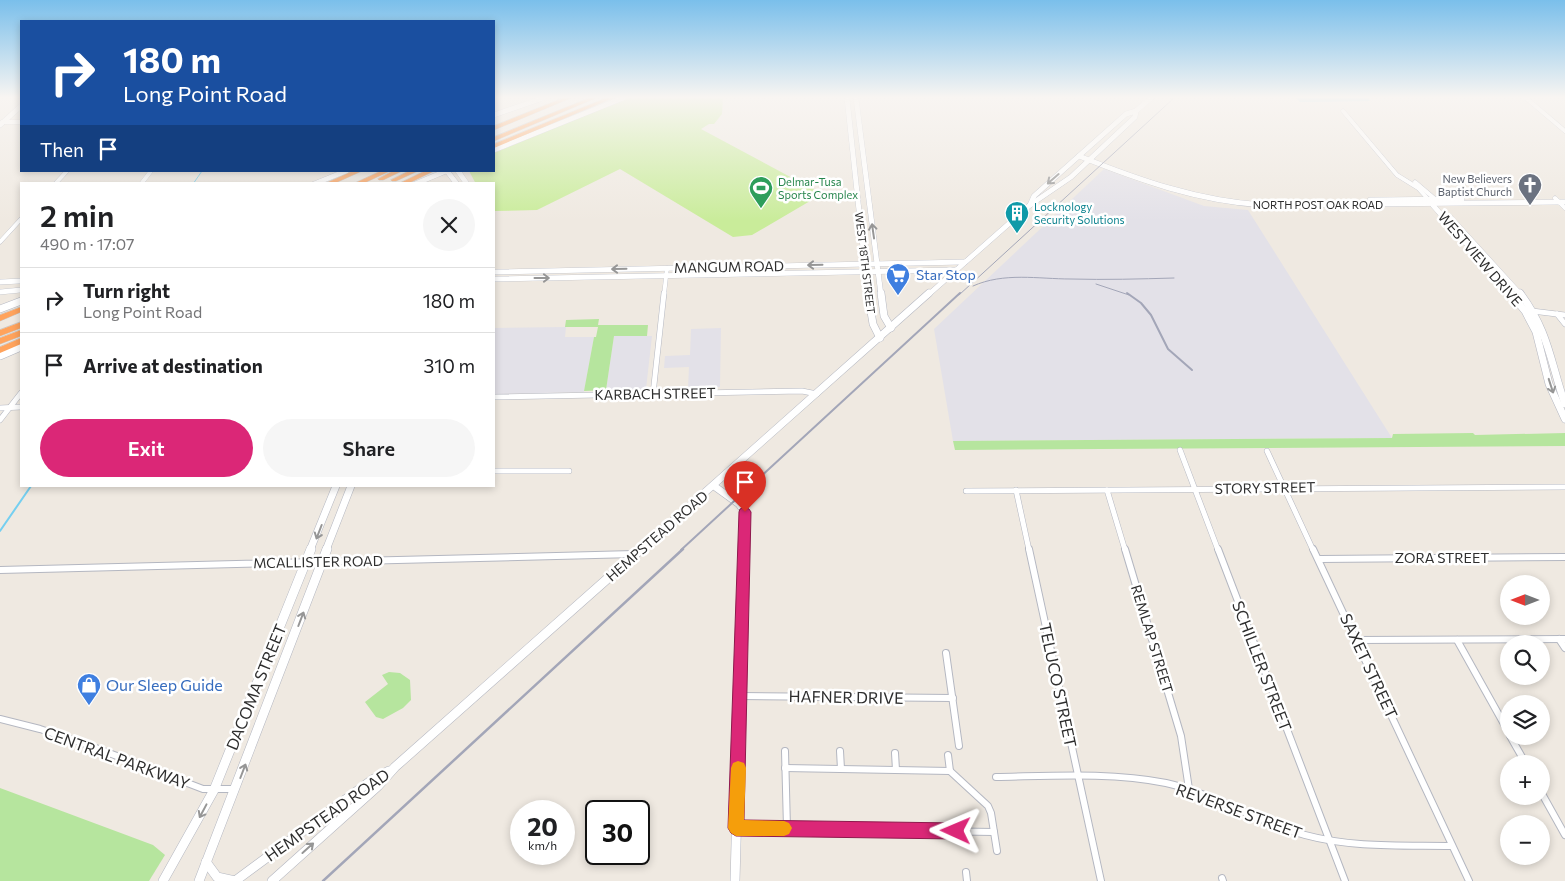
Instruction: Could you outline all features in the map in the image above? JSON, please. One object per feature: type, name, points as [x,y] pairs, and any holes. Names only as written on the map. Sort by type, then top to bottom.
[{"type":"highway","points":[[495,146],[511,139]]},
{"type":"highway","points":[[332,182],[356,172]]},
{"type":"highway","points":[[343,182],[366,172]]},
{"type":"highway","points":[[361,182],[385,172]]},
{"type":"highway","points":[[373,182],[397,172]]},
{"type":"highway","points":[[389,182],[412,172]]},
{"type":"highway","points":[[406,182],[430,172]]},
{"type":"highway","points":[[0,313],[20,305]]},
{"type":"highway","points":[[0,318],[20,306]]},
{"type":"highway","points":[[0,327],[20,319]]},
{"type":"highway","points":[[1,339],[20,326]]},
{"type":"highway","points":[[1,339],[20,332]]},
{"type":"highway","points":[[0,350],[20,341]]},
{"type":"main road","points":[[495,150],[522,139]]},
{"type":"main road","name":"WEST 18TH STREET","points":[[850,139],[869,301],[873,324],[880,338]]},
{"type":"main road","name":"WEST 18TH STREET","points":[[861,139],[884,316],[891,328]]},
{"type":"main road","name":"HEMPSTEAD ROAD","points":[[1030,205],[1034,196],[1098,139]]},
{"type":"main road","name":"HEMPSTEAD ROAD","points":[[272,881],[378,786],[395,768],[965,262],[1030,205],[1043,199],[1111,139]]},
{"type":"main road","points":[[851,152],[863,151]]},
{"type":"main road","name":"NORTH POST OAK ROAD","points":[[1081,154],[1168,190],[1222,203],[1263,206],[1565,198]]},
{"type":"main road","name":"NORTH POST OAK ROAD","points":[[1090,158],[1179,189],[1211,197],[1262,202],[1428,199]]},
{"type":"main road","points":[[319,182],[344,172]]},
{"type":"main road","points":[[420,182],[444,172]]},
{"type":"main road","points":[[447,172],[455,182]]},
{"type":"main road","points":[[855,186],[867,186]]},
{"type":"main road","name":"WESTVIEW DRIVE","points":[[1428,199],[1435,202],[1470,237],[1532,311],[1544,332],[1556,382],[1565,404]]},
{"type":"main road","name":"NORTH POST OAK ROAD","points":[[1435,202],[1562,202]]},
{"type":"main road","name":"WESTVIEW DRIVE","points":[[1435,202],[1524,311],[1536,332],[1549,384],[1565,420]]},
{"type":"main road","points":[[858,214],[871,214]]},
{"type":"main road","name":"MANGUM ROAD","points":[[495,279],[520,274],[592,270],[965,262]]},
{"type":"main road","points":[[782,266],[783,273]]},
{"type":"main road","points":[[591,277],[592,270]]},
{"type":"main road","name":"MANGUM ROAD","points":[[495,272],[591,277],[956,270]]},
{"type":"main road","points":[[0,282],[20,280]]},
{"type":"main road","points":[[0,292],[18,290],[17,298],[8,306]]},
{"type":"main road","points":[[869,301],[882,300]]},
{"type":"main road","points":[[0,309],[20,305]]},
{"type":"main road","points":[[0,356],[20,348]]},
{"type":"main road","points":[[714,486],[739,504],[745,512],[735,881]]},
{"type":"main road","name":"DACOMA STREET","points":[[162,881],[214,790],[336,487]]},
{"type":"main road","name":"DACOMA STREET","points":[[199,881],[352,487]]},
{"type":"main road","name":"HEMPSTEAD ROAD","points":[[235,881],[372,780],[395,768]]},
{"type":"main road","points":[[206,862],[212,874],[218,878],[235,881]]},
{"type":"street","name":"WESTVIEW DRIVE","points":[[1367,139],[1398,175],[1418,188],[1428,199]]},
{"type":"street","name":"WESTVIEW DRIVE","points":[[1393,170],[1423,187],[1435,202]]},
{"type":"street","points":[[57,182],[66,172]]},
{"type":"street","points":[[143,182],[150,172]]},
{"type":"street","points":[[1555,198],[1562,202],[1565,208]]},
{"type":"street","points":[[0,242],[20,220]]},
{"type":"street","points":[[653,394],[667,268]]},
{"type":"street","points":[[1532,311],[1565,314]]},
{"type":"street","points":[[1556,314],[1565,324]]},
{"type":"street","name":"KARBACH STREET","points":[[495,398],[802,391],[817,394]]},
{"type":"street","points":[[0,420],[20,394]]},
{"type":"street","points":[[0,408],[20,407]]},
{"type":"street","name":"SCHILLER STREET","points":[[1180,450],[1345,881]]},
{"type":"street","name":"SAXET STREET","points":[[1268,451],[1469,881]]},
{"type":"street","points":[[495,471],[568,471]]},
{"type":"street","name":"STORY STREET","points":[[966,491],[1195,490],[1284,487],[1565,487]]},
{"type":"street","name":"TELUCO STREET","points":[[1016,490],[1101,881]]},
{"type":"street","name":"REMLAP STREET","points":[[1106,490],[1181,736],[1189,789]]},
{"type":"street","name":"MCALLISTER ROAD","points":[[0,570],[636,554]]},
{"type":"street","name":"ZORA STREET","points":[[1320,559],[1565,557]]},
{"type":"street","points":[[1357,640],[1562,639],[1565,648]]},
{"type":"street","points":[[1457,640],[1500,717]]},
{"type":"street","points":[[946,653],[959,746]]},
{"type":"street","name":"HAFNER DRIVE","points":[[740,696],[952,698]]},
{"type":"street","name":"CENTRAL PARKWAY","points":[[0,720],[49,732],[203,788],[214,790],[236,789]]},
{"type":"street","points":[[785,751],[787,828]]},
{"type":"street","points":[[840,752],[841,769]]},
{"type":"street","points":[[894,753],[896,770]]},
{"type":"street","points":[[948,755],[950,771],[988,806],[997,851]]},
{"type":"street","points":[[786,768],[950,771]]},
{"type":"street","name":"REVERSE STREET","points":[[996,777],[1126,777],[1189,789],[1274,824],[1329,840],[1355,844],[1452,846]]},
{"type":"street","points":[[1548,805],[1565,834]]},
{"type":"street","points":[[736,828],[994,832]]},
{"type":"street","points":[[966,872],[967,881]]},
{"type":"shaded area","points":[[1104,169],[1204,206],[1248,210],[1392,438],[953,441],[934,329]]},
{"type":"shaded area","points":[[566,327],[565,337],[594,337],[584,392],[495,394],[495,328]]},
{"type":"shaded area","points":[[721,328],[720,387],[688,388],[689,367],[664,368],[665,356],[690,355],[691,329]]},
{"type":"shaded area","points":[[614,336],[652,336],[646,389],[606,390]]},
{"type":"green space","points":[[528,139],[720,139],[822,194],[752,235],[733,237],[620,169],[537,210],[495,211],[495,182],[475,182],[470,172],[495,172],[495,153]]},
{"type":"green space","points":[[599,319],[598,325],[648,325],[647,336],[614,336],[606,390],[584,391],[594,337],[596,337],[598,327],[565,327],[566,320]]},
{"type":"green space","points":[[1473,433],[1475,435],[1565,433],[1565,446],[955,450],[953,441],[1392,438],[1393,434]]},
{"type":"green space","points":[[389,672],[400,673],[410,680],[411,700],[403,708],[383,719],[376,717],[365,702],[388,684],[382,675]]},
{"type":"green space","points":[[0,788],[153,845],[165,855],[149,881],[0,881]]},
{"type":"waterway","points":[[194,182],[201,172]]},
{"type":"waterway","points":[[0,531],[30,487]]},
{"type":"railway","points":[[959,295],[1129,139]]},
{"type":"railway","points":[[973,286],[997,279],[1021,277],[1059,279],[1174,278]]},
{"type":"railway","points":[[1096,284],[1129,295]]},
{"type":"railway","points":[[681,550],[960,293]]},
{"type":"railway","points":[[1127,293],[1141,303],[1151,315],[1168,349],[1192,370]]},
{"type":"railway","points":[[323,881],[683,549]]},
{"type":"slow traffic","points":[[738,768],[736,828],[784,828]]},
{"type":"place","name":"New Believers Baptist Church","points":[[1530,206]]},
{"type":"place","name":"Delmar-Tusa Sports Complex","points":[[761,209]]},
{"type":"place","name":"Locknology Security Solutions","points":[[1017,234]]},
{"type":"place","name":"Star Stop","points":[[898,296]]},
{"type":"place","name":"Our Sleep Guide","points":[[89,706]]},
{"type":"route","points":[[745,512],[736,828],[956,831]]}]
